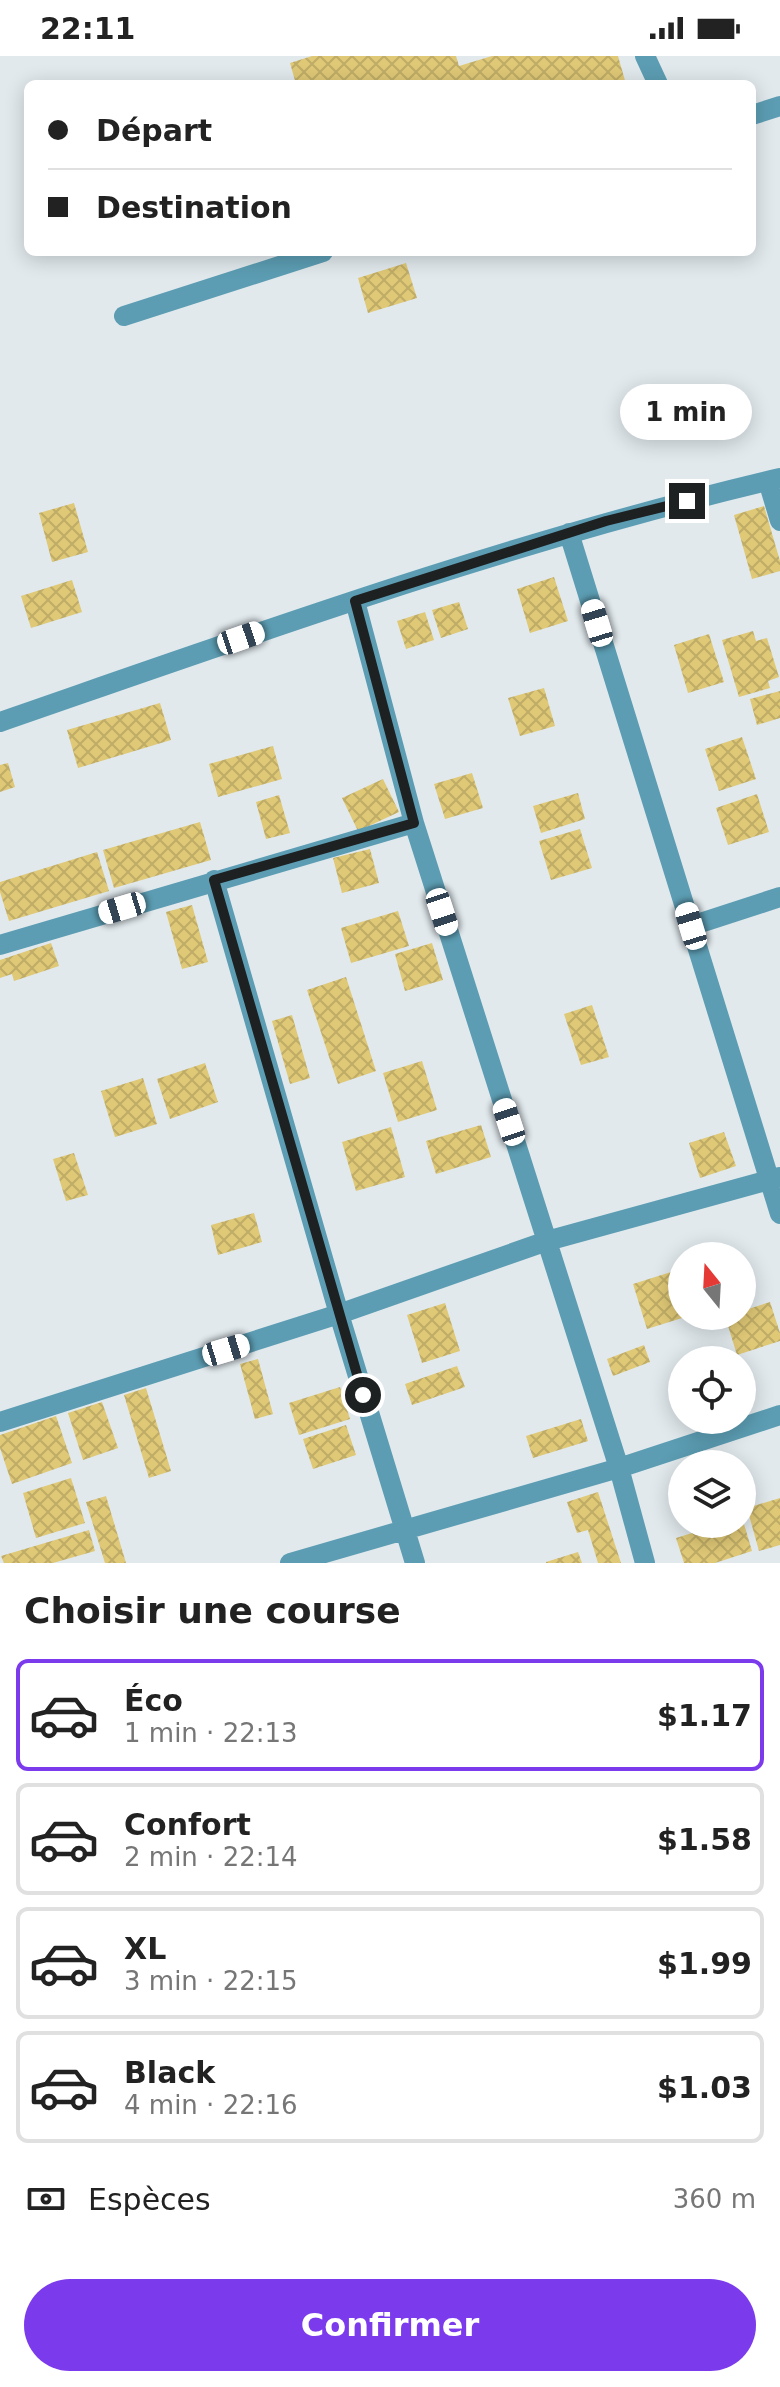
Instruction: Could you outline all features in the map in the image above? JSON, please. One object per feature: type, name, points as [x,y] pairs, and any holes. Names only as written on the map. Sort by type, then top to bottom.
[{"type":"street","points":[[645,56],[656,80]]},
{"type":"street","points":[[756,114],[780,106]]},
{"type":"street","points":[[124,316],[311,256]]},
{"type":"street","points":[[0,722],[355,601],[569,533],[774,479],[780,521]]},
{"type":"street","points":[[569,533],[691,926],[775,1179],[780,1214]]},
{"type":"street","points":[[355,601],[414,823],[619,1468],[645,1563]]},
{"type":"street","points":[[0,945],[414,823]]},
{"type":"street","points":[[214,880],[339,1314],[415,1563]]},
{"type":"street","points":[[691,926],[780,897]]},
{"type":"street","points":[[0,1422],[339,1314],[547,1241],[775,1179]]},
{"type":"street","points":[[290,1563],[619,1468],[780,1415]]},
{"type":"building","points":[[312,56],[456,56],[459,66],[492,56],[618,56],[625,80],[295,80],[290,63]]},
{"type":"building","points":[[406,263],[417,298],[368,313],[358,278]]},
{"type":"building","points":[[74,503],[88,552],[52,562],[39,513]]},
{"type":"building","points":[[764,506],[780,571],[752,579],[734,515]]},
{"type":"building","points":[[554,577],[568,621],[530,633],[517,589]]},
{"type":"building","points":[[72,580],[82,612],[31,628],[21,596]]},
{"type":"building","points":[[459,602],[468,629],[441,638],[432,610]]},
{"type":"building","points":[[425,612],[434,640],[406,649],[397,621]]},
{"type":"building","points":[[753,631],[756,641],[767,638],[779,677],[768,681],[770,688],[739,697],[722,640]]},
{"type":"building","points":[[709,634],[724,682],[688,693],[674,645]]},
{"type":"building","points":[[544,688],[555,726],[520,736],[508,698]]},
{"type":"building","points":[[780,691],[780,718],[757,725],[750,699]]},
{"type":"building","points":[[160,703],[171,740],[78,768],[67,730]]},
{"type":"building","points":[[742,737],[756,779],[719,791],[705,749]]},
{"type":"building","points":[[273,746],[282,779],[218,797],[209,764]]},
{"type":"building","points":[[8,763],[15,787],[0,792],[0,765]]},
{"type":"building","points":[[472,773],[483,808],[445,819],[434,784]]},
{"type":"building","points":[[383,779],[399,812],[358,831],[342,798]]},
{"type":"building","points":[[578,793],[585,819],[541,833],[533,806]]},
{"type":"building","points":[[757,794],[769,832],[728,845],[716,808]]},
{"type":"building","points":[[279,795],[290,833],[266,839],[256,802]]},
{"type":"building","points":[[200,822],[211,860],[114,888],[103,850]]},
{"type":"building","points":[[580,829],[592,868],[551,880],[539,841]]},
{"type":"building","points":[[370,849],[379,883],[342,893],[333,858]]},
{"type":"building","points":[[97,852],[109,891],[9,921],[0,882]]},
{"type":"building","points":[[192,905],[208,962],[182,969],[166,912]]},
{"type":"building","points":[[398,911],[409,946],[351,963],[341,928]]},
{"type":"building","points":[[51,943],[59,966],[14,981],[12,974],[0,978],[0,960]]},
{"type":"building","points":[[432,943],[443,980],[405,991],[395,954]]},
{"type":"building","points":[[346,977],[376,1071],[338,1084],[307,990]]},
{"type":"building","points":[[592,1005],[609,1057],[581,1065],[564,1014]]},
{"type":"building","points":[[292,1015],[310,1078],[290,1084],[272,1021]]},
{"type":"building","points":[[422,1061],[437,1110],[398,1122],[383,1073]]},
{"type":"building","points":[[205,1063],[218,1102],[170,1119],[157,1079]]},
{"type":"building","points":[[143,1078],[157,1124],[115,1137],[101,1091]]},
{"type":"building","points":[[481,1125],[491,1157],[436,1174],[426,1141]]},
{"type":"building","points":[[391,1127],[405,1177],[356,1191],[342,1142]]},
{"type":"building","points":[[724,1132],[736,1166],[700,1178],[689,1143]]},
{"type":"building","points":[[74,1153],[88,1195],[66,1201],[53,1159]]},
{"type":"building","points":[[254,1213],[262,1242],[218,1255],[211,1225]]},
{"type":"building","points":[[668,1273],[668,1322],[647,1329],[633,1284]]},
{"type":"building","points":[[770,1302],[780,1341],[756,1349],[756,1346],[734,1346],[729,1330],[756,1330],[756,1306]]},
{"type":"building","points":[[445,1303],[460,1351],[422,1363],[407,1315]]},
{"type":"building","points":[[644,1345],[650,1362],[613,1376],[607,1359]]},
{"type":"building","points":[[258,1359],[273,1414],[255,1419],[240,1364]]},
{"type":"building","points":[[457,1366],[465,1387],[412,1405],[405,1384]]},
{"type":"building","points":[[340,1387],[350,1419],[299,1435],[289,1403]]},
{"type":"building","points":[[146,1388],[171,1471],[149,1478],[124,1395]]},
{"type":"building","points":[[102,1402],[118,1448],[83,1460],[68,1413]]},
{"type":"building","points":[[56,1416],[72,1463],[12,1484],[0,1448],[0,1435]]},
{"type":"building","points":[[581,1419],[588,1441],[533,1458],[526,1436]]},
{"type":"building","points":[[346,1425],[356,1455],[313,1469],[303,1439]]},
{"type":"building","points":[[71,1478],[85,1523],[36,1538],[23,1493]]},
{"type":"building","points":[[598,1492],[621,1563],[598,1563],[588,1530],[577,1533],[567,1502]]},
{"type":"building","points":[[106,1496],[126,1563],[105,1563],[86,1502]]},
{"type":"building","points":[[780,1498],[780,1545],[759,1551],[755,1538],[756,1505]]},
{"type":"building","points":[[89,1530],[95,1551],[53,1563],[4,1563],[1,1556]]},
{"type":"building","points":[[676,1538],[748,1538],[752,1551],[715,1563],[684,1563]]},
{"type":"building","points":[[578,1552],[582,1563],[546,1563],[546,1562]]},
{"type":"route","points":[[363,1395],[214,880],[414,823],[355,601],[606,521],[687,501]]}]
